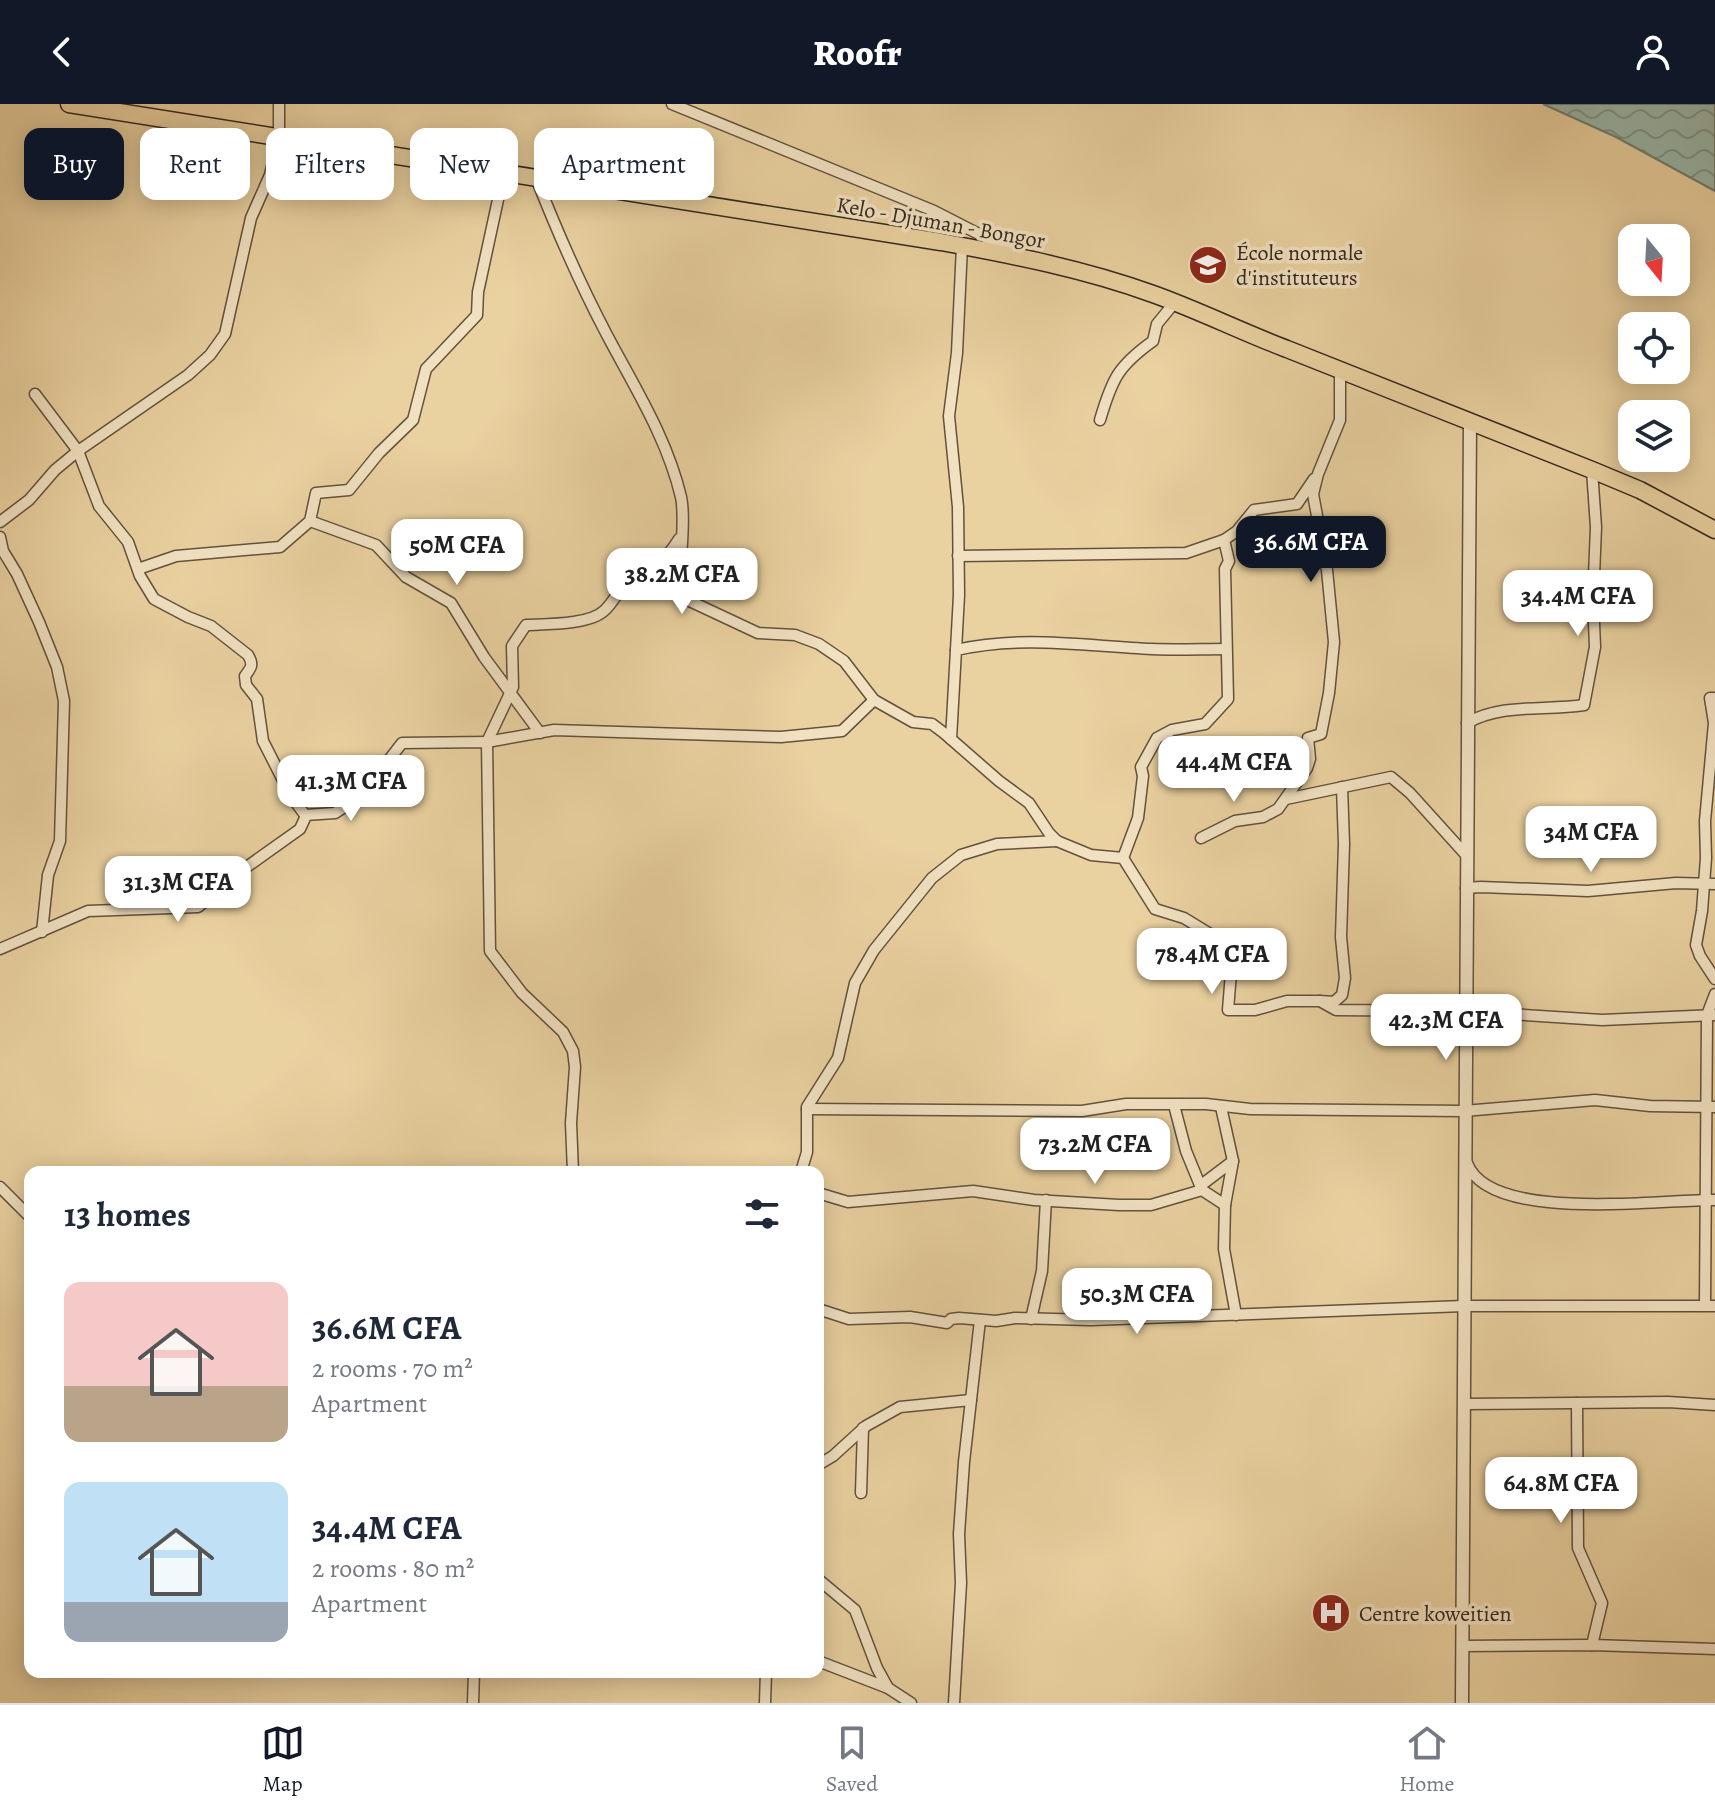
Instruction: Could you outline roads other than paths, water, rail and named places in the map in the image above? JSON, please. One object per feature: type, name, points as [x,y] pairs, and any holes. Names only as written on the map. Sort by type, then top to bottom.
[{"type":"highway","name":"Kelo - Djuman - Bongor","points":[[69,104],[266,135]]},
{"type":"highway","name":"Kelo - Djuman - Bongor","points":[[674,200],[1020,256],[1175,302],[1640,490],[1715,530]]},
{"type":"street","points":[[279,104],[279,128]]},
{"type":"street","points":[[672,104],[934,211],[1020,256]]},
{"type":"street","points":[[0,522],[29,500],[55,470],[78,451],[188,375],[210,355],[225,334],[251,218],[266,184]]},
{"type":"street","points":[[138,569],[176,556],[280,547],[310,521],[316,493],[349,490],[379,453],[413,420],[426,369],[477,315],[478,292],[496,200]]},
{"type":"street","points":[[545,200],[606,333],[653,418],[682,501],[679,596],[758,633],[795,635],[819,644],[844,661],[874,700],[913,722],[932,724],[1029,803],[1057,841],[1091,855],[1123,858]]},
{"type":"street","points":[[951,739],[958,507],[949,416],[957,353],[962,246]]},
{"type":"street","points":[[1100,420],[1109,390],[1127,360],[1153,341],[1157,324],[1175,302]]},
{"type":"street","points":[[958,556],[1186,553],[1224,540],[1237,531],[1254,510],[1297,504],[1318,474],[1340,420],[1340,369]]},
{"type":"street","points":[[35,394],[78,451],[99,506],[128,542],[154,599],[211,626],[248,655],[252,667],[245,676],[246,685],[257,699],[263,741],[291,796],[305,815],[335,813],[361,796],[402,743],[487,742],[554,730],[781,737],[842,731],[874,700]]},
{"type":"street","points":[[1462,1703],[1470,421]]},
{"type":"street","points":[[1467,723],[1508,709],[1555,710],[1584,705],[1595,647],[1593,587],[1596,527],[1592,470]]},
{"type":"street","points":[[1201,838],[1235,821],[1271,814],[1286,799],[1307,768],[1310,759],[1308,738],[1321,734],[1333,662],[1332,612],[1313,505],[1318,474]]},
{"type":"street","points":[[310,521],[376,545],[406,577],[451,603],[510,694],[540,733]]},
{"type":"street","points":[[0,537],[3,551],[17,574],[53,656],[64,701],[60,841],[48,875],[42,932]]},
{"type":"street","points":[[573,1166],[573,1051],[563,1032],[522,993],[490,951],[487,742],[513,687],[512,646],[526,625],[576,622],[604,612],[619,589],[638,572],[667,558],[680,537]]},
{"type":"street","points":[[1123,858],[1138,818],[1143,776],[1141,767],[1145,756],[1160,735],[1205,724],[1225,704],[1229,689],[1225,569],[1229,561],[1224,540]]},
{"type":"street","points":[[956,650],[999,643],[1071,641],[1151,649],[1226,649]]},
{"type":"street","points":[[1715,698],[1710,698],[1714,723],[1712,794],[1705,821],[1710,884],[1696,945],[1715,979]]},
{"type":"street","points":[[1286,799],[1391,777],[1466,855]]},
{"type":"street","points":[[1123,858],[1155,909],[1184,918],[1233,948],[1228,1010],[1255,1010],[1287,1001],[1334,1002],[1342,995],[1345,978],[1341,937],[1342,787]]},
{"type":"street","points":[[0,949],[88,911],[198,907],[241,871],[300,829],[305,818]]},
{"type":"street","points":[[803,1166],[807,1152],[807,1109],[838,1058],[855,983],[874,950],[932,878],[961,855],[997,844],[1057,841]]},
{"type":"street","points":[[1466,888],[1588,891],[1676,883],[1710,884]]},
{"type":"street","points":[[824,1311],[849,1319],[910,1317],[947,1323],[959,1318],[1091,1320],[1464,1306],[1710,1306],[1711,1015],[1715,994]]},
{"type":"street","points":[[1320,1001],[1336,1010],[1464,1011],[1602,1020],[1711,1015]]},
{"type":"street","points":[[807,1109],[1082,1111],[1126,1104],[1250,1109],[1464,1111],[1595,1100],[1650,1106],[1712,1107]]},
{"type":"street","points":[[1174,1105],[1186,1151],[1201,1188],[1225,1205]]},
{"type":"street","points":[[1221,1107],[1233,1161],[1225,1205],[1224,1249],[1236,1315]]},
{"type":"street","points":[[1464,1156],[1470,1171],[1482,1181],[1496,1191],[1515,1198],[1546,1203],[1593,1204],[1710,1200]]},
{"type":"street","points":[[824,1195],[848,1202],[973,1191],[1046,1200],[1151,1205],[1201,1188],[1233,1161]]},
{"type":"street","points":[[0,1187],[24,1211]]},
{"type":"street","points":[[1031,1319],[1042,1271],[1046,1200]]},
{"type":"street","points":[[954,1703],[961,1583],[959,1534],[980,1320]]},
{"type":"street","points":[[824,1461],[863,1428],[900,1407],[971,1400]]},
{"type":"street","points":[[1464,1404],[1668,1402],[1715,1405]]},
{"type":"street","points":[[1577,1403],[1578,1548],[1602,1603],[1592,1645]]},
{"type":"street","points":[[861,1493],[863,1428]]},
{"type":"street","points":[[824,1584],[855,1610],[888,1688]]},
{"type":"street","points":[[1463,1646],[1592,1645],[1715,1649]]},
{"type":"street","points":[[824,1663],[888,1688],[911,1703]]},
{"type":"street","points":[[473,1703],[474,1678]]},
{"type":"street","points":[[765,1703],[766,1678]]},
{"type":"water","points":[[1543,104],[1715,104],[1715,191],[1616,137]]},
{"type":"place","name":"École normale d'instituteurs","points":[[1208,265]]},
{"type":"place","name":"Centre koweitien","points":[[1331,1613]]}]
